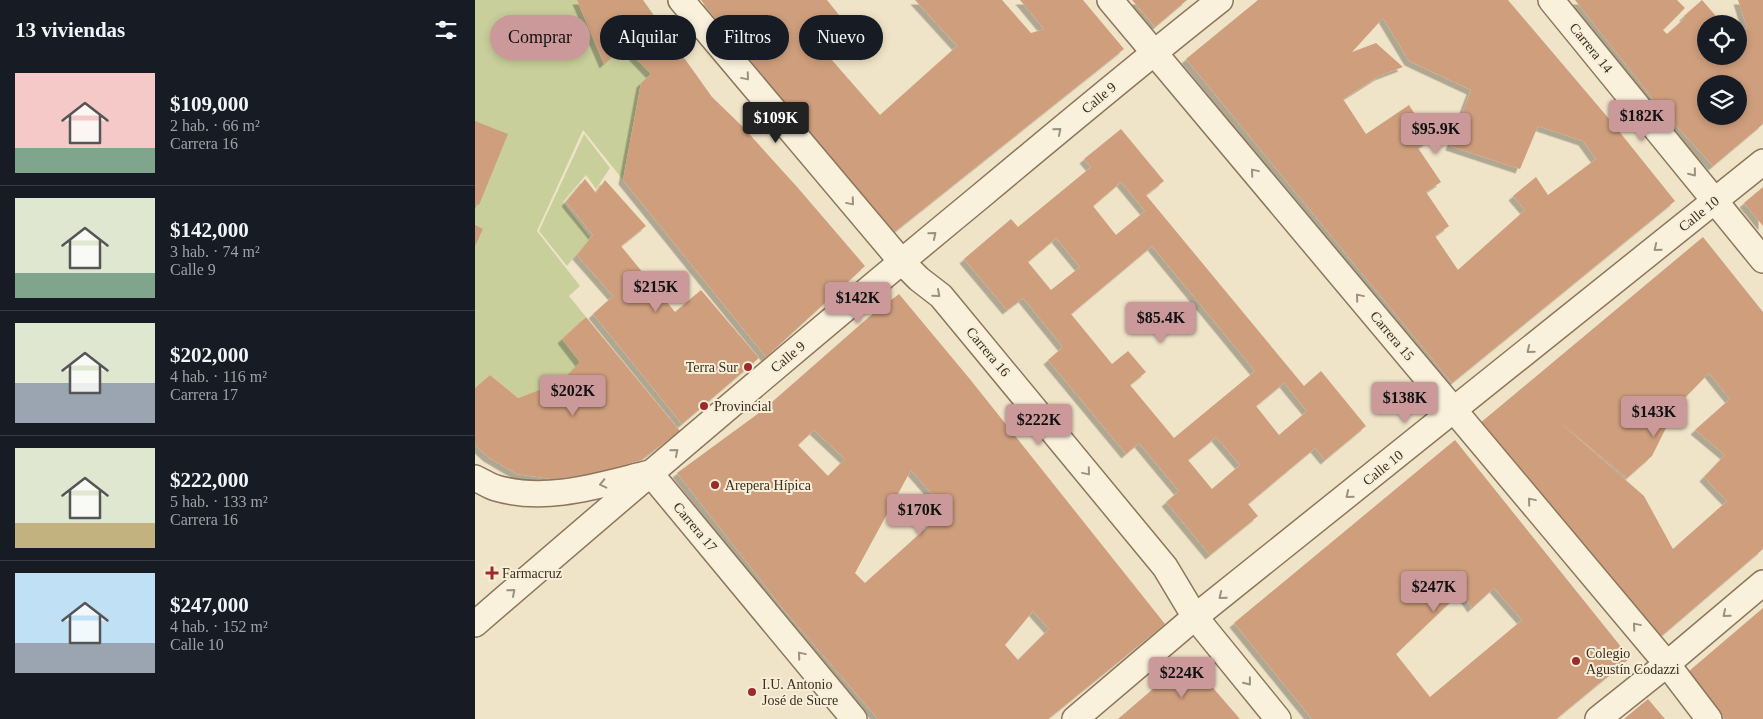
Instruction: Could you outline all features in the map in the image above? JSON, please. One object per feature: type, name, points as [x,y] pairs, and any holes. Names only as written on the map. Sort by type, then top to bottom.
[{"type":"street","name":"Carrera 16","points":[[681,0],[901,261],[919,279],[941,296],[1165,567],[1195,617],[1277,719]]},
{"type":"street","name":"Carrera 15","points":[[1110,0],[1667,664],[1709,719]]},
{"type":"street","name":"Calle 9","points":[[475,624],[901,261],[1153,52],[1220,0]]},
{"type":"street","name":"Carrera 14","points":[[1551,0],[1763,260]]},
{"type":"street","name":"Calle 10","points":[[1075,719],[1195,617],[1763,162]]},
{"type":"street","points":[[475,478],[495,488],[537,495],[575,491],[650,473]]},
{"type":"street","name":"Carrera 17","points":[[650,473],[854,719]]},
{"type":"street","points":[[1598,719],[1763,583]]},
{"type":"green space","points":[[475,0],[577,0],[583,15],[490,15],[490,60],[590,60],[590,31],[600,55],[600,60],[602,60],[604,64],[608,60],[638,60],[651,74],[641,83],[623,180],[583,130],[537,231],[580,286],[569,296],[586,317],[562,339],[580,362],[563,381],[518,398],[490,375],[475,388]]},
{"type":"green space","points":[[584,134],[610,168],[596,189],[586,175],[563,202],[590,237],[567,266],[539,231]]},
{"type":"building","points":[[577,0],[643,0],[654,15],[600,15],[600,55],[590,31],[590,15],[583,15]]},
{"type":"building","points":[[701,0],[827,0],[839,15],[799,15],[799,60],[832,60],[880,115],[957,46],[915,0],[1002,0],[1031,33],[1044,29],[1020,0],[1083,0],[1124,49],[892,234],[746,60],[789,60],[789,15],[712,15]]},
{"type":"building","points":[[1132,0],[1187,0],[1155,27]]},
{"type":"building","points":[[1258,0],[1508,0],[1610,120],[1675,201],[1452,383],[1186,59]],"holes":[[[1383,18],[1409,61],[1471,90],[1450,146],[1520,169],[1538,126],[1583,141],[1596,159],[1548,195],[1536,177],[1513,196],[1525,210],[1458,270],[1435,236],[1449,226],[1426,192],[1441,182],[1418,148],[1431,139],[1409,105],[1366,134],[1343,99],[1379,76],[1403,67],[1376,43],[1352,52]]]},
{"type":"building","points":[[1575,0],[1677,0],[1685,8],[1663,30],[1667,34],[1702,0],[1715,15],[1697,15],[1697,65],[1747,65],[1747,15],[1743,15],[1738,0],[1763,0],[1763,124],[1713,166],[1660,108]]},
{"type":"building","points":[[638,60],[686,60],[712,97],[742,126],[865,266],[766,357],[623,180],[641,83],[651,74]]},
{"type":"building","points":[[475,121],[508,134],[479,205],[475,204]]},
{"type":"building","points":[[1121,129],[1164,181],[1146,195],[1304,386],[1321,371],[1366,426],[1325,460],[1315,448],[1248,504],[1258,516],[1210,555],[1166,502],[1179,491],[1139,443],[1126,454],[1048,360],[1063,347],[1023,298],[1007,310],[964,259],[1011,219],[1018,227],[1091,167],[1084,159]],"holes":[[[1121,182],[1145,211],[1116,235],[1093,206]],[[1056,238],[1080,267],[1051,290],[1028,262]],[[1152,246],[1255,371],[1174,438],[1130,385],[1146,372],[1128,351],[1112,364],[1071,314]],[[1284,383],[1307,411],[1279,435],[1256,406]],[[1216,437],[1240,465],[1212,489],[1188,460]]]},
{"type":"building","points":[[585,179],[596,193],[605,180],[646,226],[621,246],[675,312],[701,290],[759,358],[682,424],[593,314],[613,296],[577,255],[593,235],[566,202]]},
{"type":"building","points":[[1763,187],[1763,226],[1744,203]]},
{"type":"building","points":[[475,225],[483,229],[475,246]]},
{"type":"building","points":[[1703,237],[1763,312],[1763,549],[1658,639],[1479,424]],"holes":[[[1709,373],[1730,399],[1695,430],[1725,455],[1704,477],[1727,501],[1673,549],[1644,496],[1556,419],[1627,478],[1652,456],[1677,406]]]},
{"type":"building","points":[[899,294],[969,378],[1165,624],[1048,719],[878,719],[784,610],[677,473],[763,410],[869,317]],"holes":[[[814,430],[845,459],[828,476],[798,445]],[[911,470],[946,510],[865,583],[855,573]],[[1033,611],[1049,629],[1018,660],[1005,645]]]},
{"type":"building","points":[[586,317],[680,431],[641,460],[594,474],[552,479],[517,474],[488,457],[475,445],[475,388],[490,375],[518,398],[563,381],[580,362],[562,339]]},
{"type":"building","points":[[1455,440],[1630,658],[1556,719],[1312,719],[1234,623]],"holes":[[[1494,588],[1522,620],[1430,697],[1396,654],[1461,592],[1472,608]]]},
{"type":"building","points":[[1763,608],[1763,719],[1725,719],[1688,672]]},
{"type":"building","points":[[1188,659],[1240,719],[1118,719]]},
{"type":"building","points":[[1648,699],[1665,719],[1624,719]]},
{"type":"place","name":"Terra Sur","points":[[748,367]]},
{"type":"place","name":"Provincial","points":[[704,406]]},
{"type":"place","name":"Arepera Hípica","points":[[715,485]]},
{"type":"place","name":"Farmacruz","points":[[492,573]]},
{"type":"place","name":"Colegio Agustín Codazzi","points":[[1576,661]]},
{"type":"place","name":"I.U. Antonio José de Sucre","points":[[752,692]]}]
